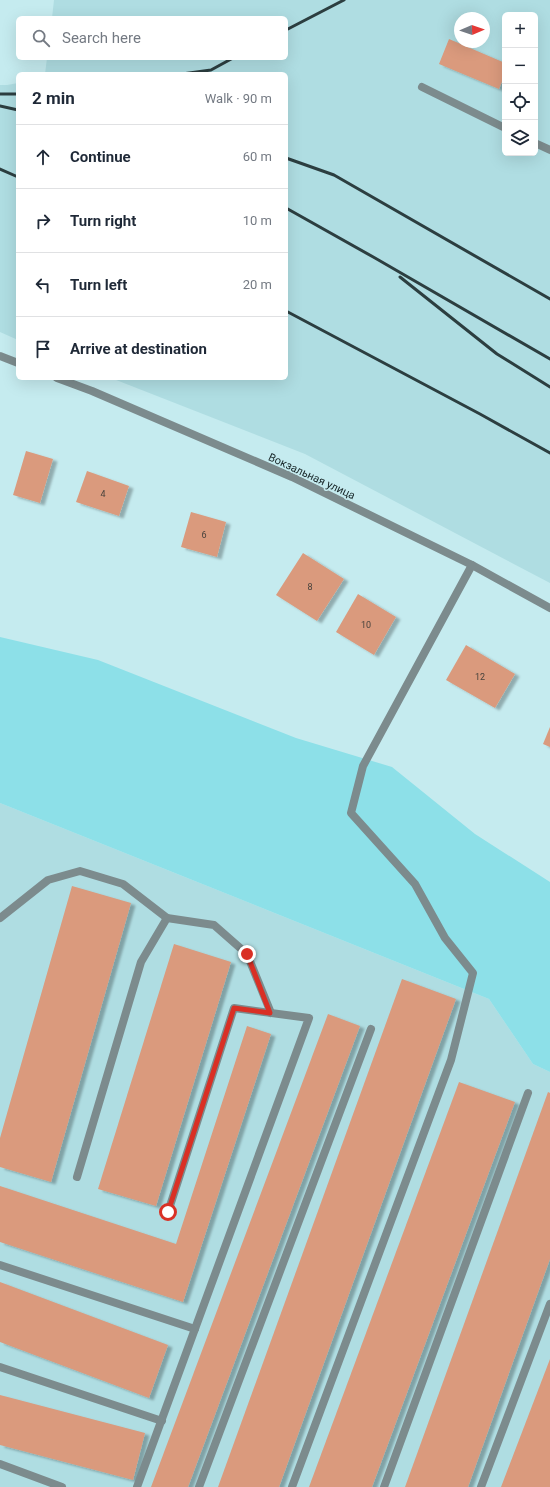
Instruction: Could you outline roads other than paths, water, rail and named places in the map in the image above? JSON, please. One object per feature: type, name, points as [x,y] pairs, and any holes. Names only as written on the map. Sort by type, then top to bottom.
[{"type":"street","points":[[422,87],[502,127]]},
{"type":"street","points":[[538,144],[550,150]]},
{"type":"street","points":[[0,356],[16,362]]},
{"type":"street","name":"Вокзальная улица","points":[[63,380],[292,478],[472,565],[550,608]]},
{"type":"street","points":[[292,1487],[451,1060],[473,973],[446,938],[415,884],[351,813],[363,766],[472,565]]},
{"type":"street","points":[[0,918],[48,880],[80,871],[123,884],[167,918],[214,925],[247,954],[270,1013]]},
{"type":"street","points":[[77,1176],[141,962],[167,918]]},
{"type":"street","points":[[137,1487],[309,1018],[234,1008],[168,1212]]},
{"type":"street","points":[[199,1487],[371,1029]]},
{"type":"street","points":[[384,1487],[528,1093]]},
{"type":"street","points":[[0,1265],[20,1273],[195,1329]]},
{"type":"street","points":[[482,1487],[550,1304]]},
{"type":"street","points":[[0,1367],[162,1421]]},
{"type":"street","points":[[0,1464],[62,1487]]},
{"type":"railway","points":[[288,29],[344,0]]},
{"type":"railway","points":[[196,72],[211,70],[229,60]]},
{"type":"railway","points":[[0,94],[16,94]]},
{"type":"railway","points":[[0,106],[16,110]]},
{"type":"railway","points":[[288,159],[334,175],[550,299]]},
{"type":"railway","points":[[0,169],[16,176]]},
{"type":"railway","points":[[288,209],[550,359]]},
{"type":"railway","points":[[400,277],[497,354],[550,387]]},
{"type":"railway","points":[[288,312],[550,453]]}]
